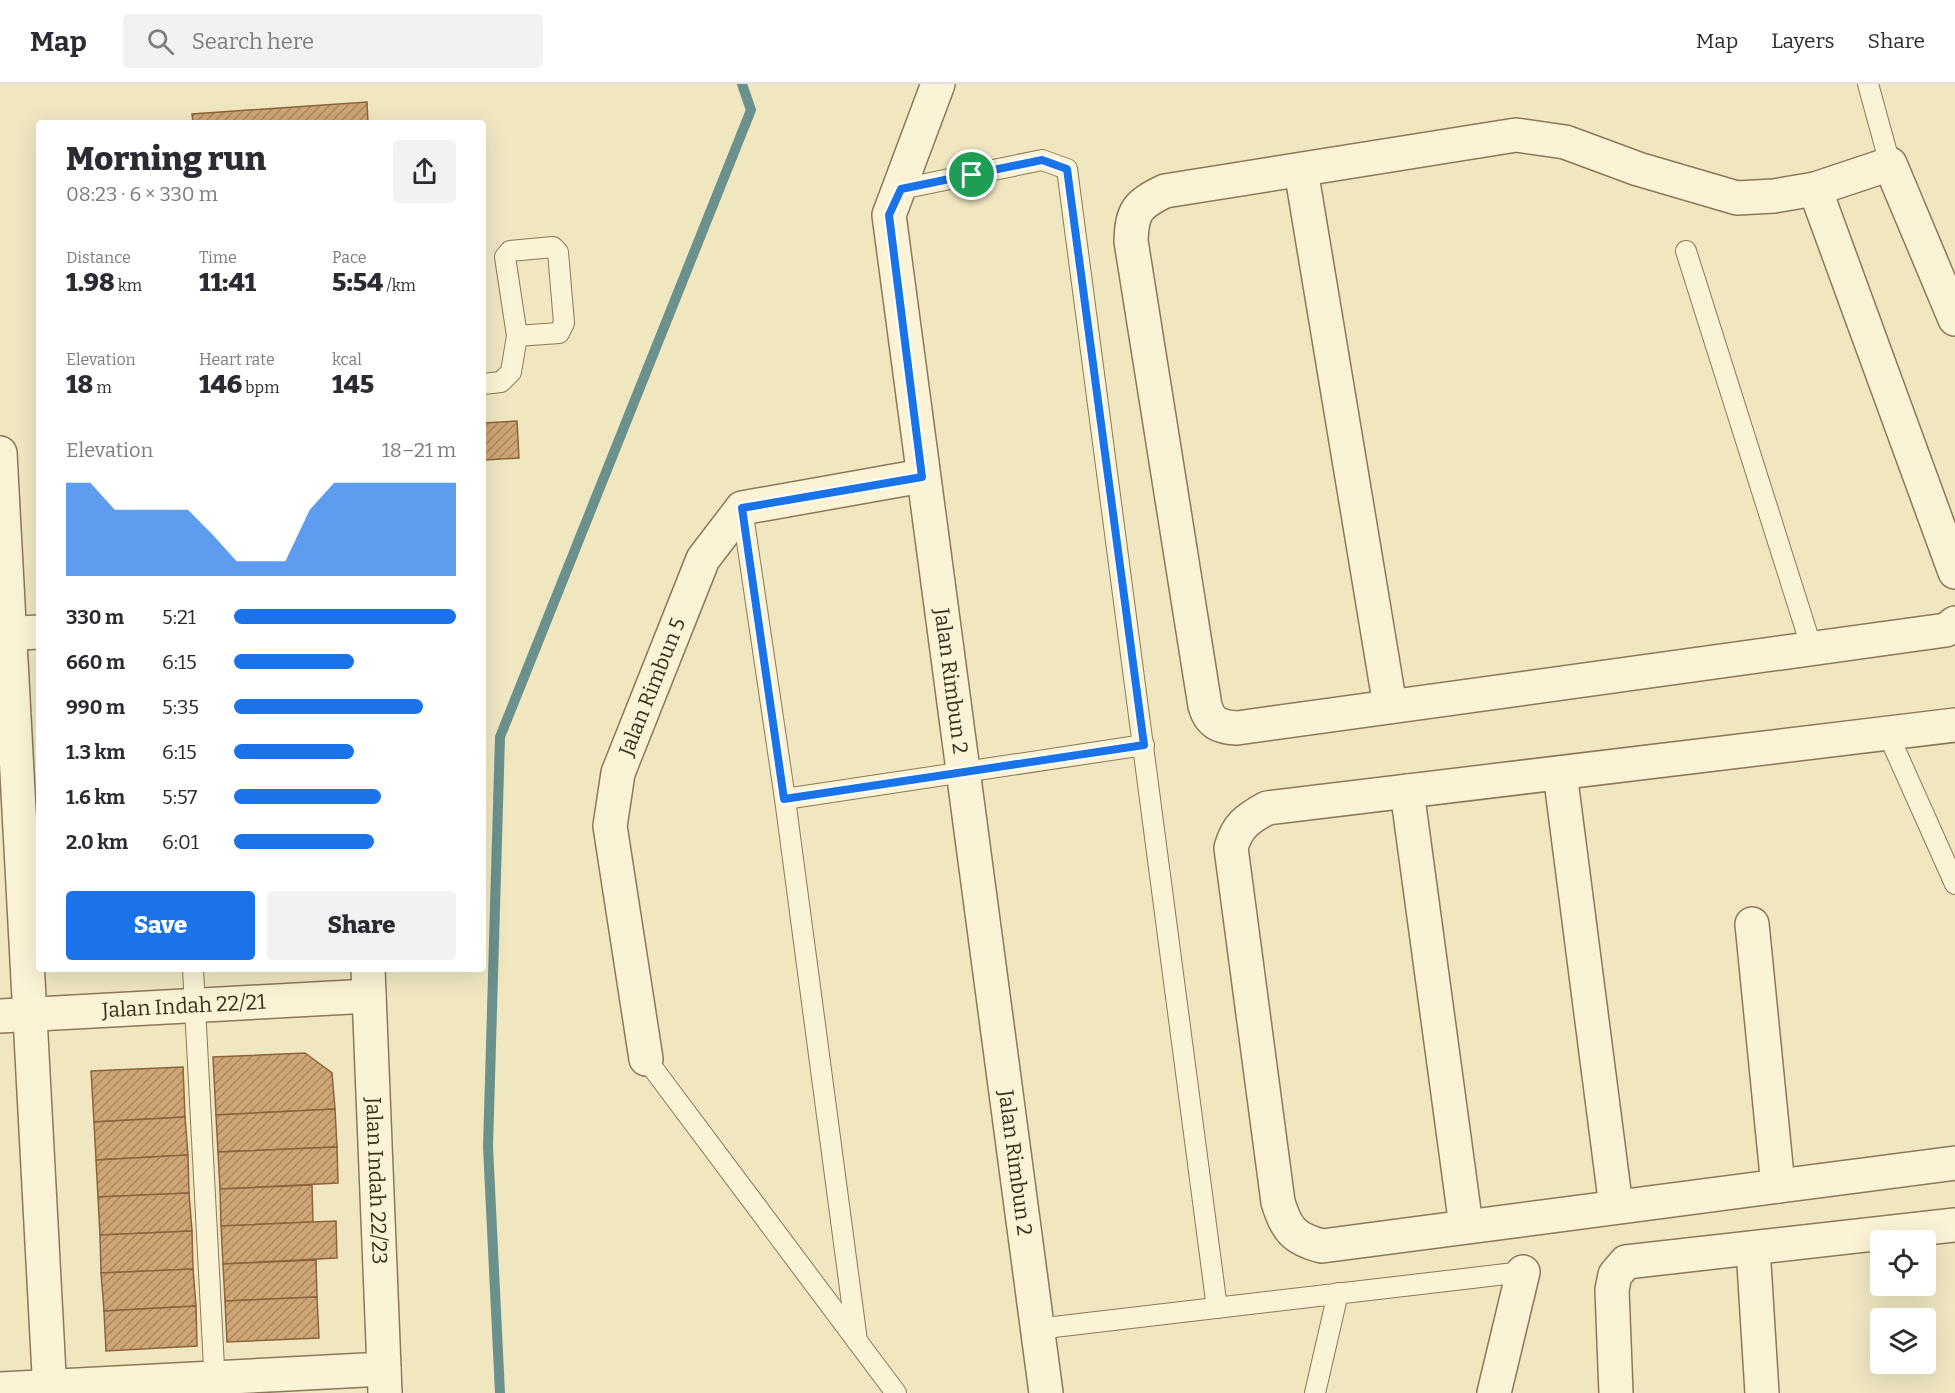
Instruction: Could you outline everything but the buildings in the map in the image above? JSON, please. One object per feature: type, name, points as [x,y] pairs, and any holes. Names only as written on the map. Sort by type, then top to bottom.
[{"type":"street","name":"Jalan Rimbun 2","points":[[938,84],[901,189],[889,215],[922,477],[1046,1393]]},
{"type":"street","points":[[1955,319],[1890,164],[1815,189],[1737,198],[1638,170],[1565,142],[1516,135],[1165,191],[1142,202],[1131,220],[1131,241],[1203,694],[1208,718],[1221,727],[1237,728],[1812,649],[1946,630],[1955,623]]},
{"type":"street","points":[[1301,170],[1390,706]]},
{"type":"street","points":[[1815,189],[1955,572]]},
{"type":"street","points":[[0,453],[16,634],[15,1015],[50,1390]]},
{"type":"street","points":[[742,508],[922,477]]},
{"type":"street","name":"Jalan Rimbun 5","points":[[646,1059],[610,826],[618,773],[703,559],[742,508]]},
{"type":"street","points":[[1955,725],[1267,808],[1246,819],[1235,831],[1231,848],[1277,1190],[1285,1225],[1305,1242],[1322,1246],[1955,1163]]},
{"type":"street","points":[[1560,773],[1616,1207]]},
{"type":"street","points":[[1407,791],[1466,1226]]},
{"type":"street","points":[[1752,924],[1778,1186]]},
{"type":"street","name":"Jalan Indah 22/21","points":[[15,1015],[195,1005],[369,983]]},
{"type":"street","name":"Jalan Indah 22/23","points":[[369,983],[385,1381]]},
{"type":"street","points":[[1616,1393],[1612,1290],[1615,1275],[1626,1262],[1955,1225]]},
{"type":"street","points":[[1753,1248],[1762,1393]]},
{"type":"street","points":[[1494,1393],[1523,1272]]},
{"type":"street","points":[[0,1389],[50,1390],[385,1381]]},
{"type":"lane","points":[[1868,84],[1890,164]]},
{"type":"lane","points":[[901,189],[1042,160],[1067,169],[1217,1308]]},
{"type":"lane","points":[[486,384],[501,382],[512,372],[517,336],[505,257],[510,251],[554,247],[558,252],[564,323],[559,333],[517,336]]},
{"type":"lane","points":[[1686,251],[1812,649]]},
{"type":"lane","points":[[742,508],[784,799],[857,1341]]},
{"type":"lane","points":[[1888,734],[1955,884]]},
{"type":"lane","points":[[784,799],[1144,745]]},
{"type":"lane","points":[[193,972],[215,1385]]},
{"type":"lane","points":[[646,1059],[896,1393]]},
{"type":"lane","points":[[1037,1329],[1523,1272]]},
{"type":"lane","points":[[1314,1393],[1338,1293]]},
{"type":"waterway","points":[[500,1393],[488,1147],[500,737],[751,110],[742,84]]},
{"type":"route","points":[[1042,160],[1067,169],[1144,745],[784,799],[742,508],[922,477],[889,215],[901,189],[972,175],[1042,160]]}]
